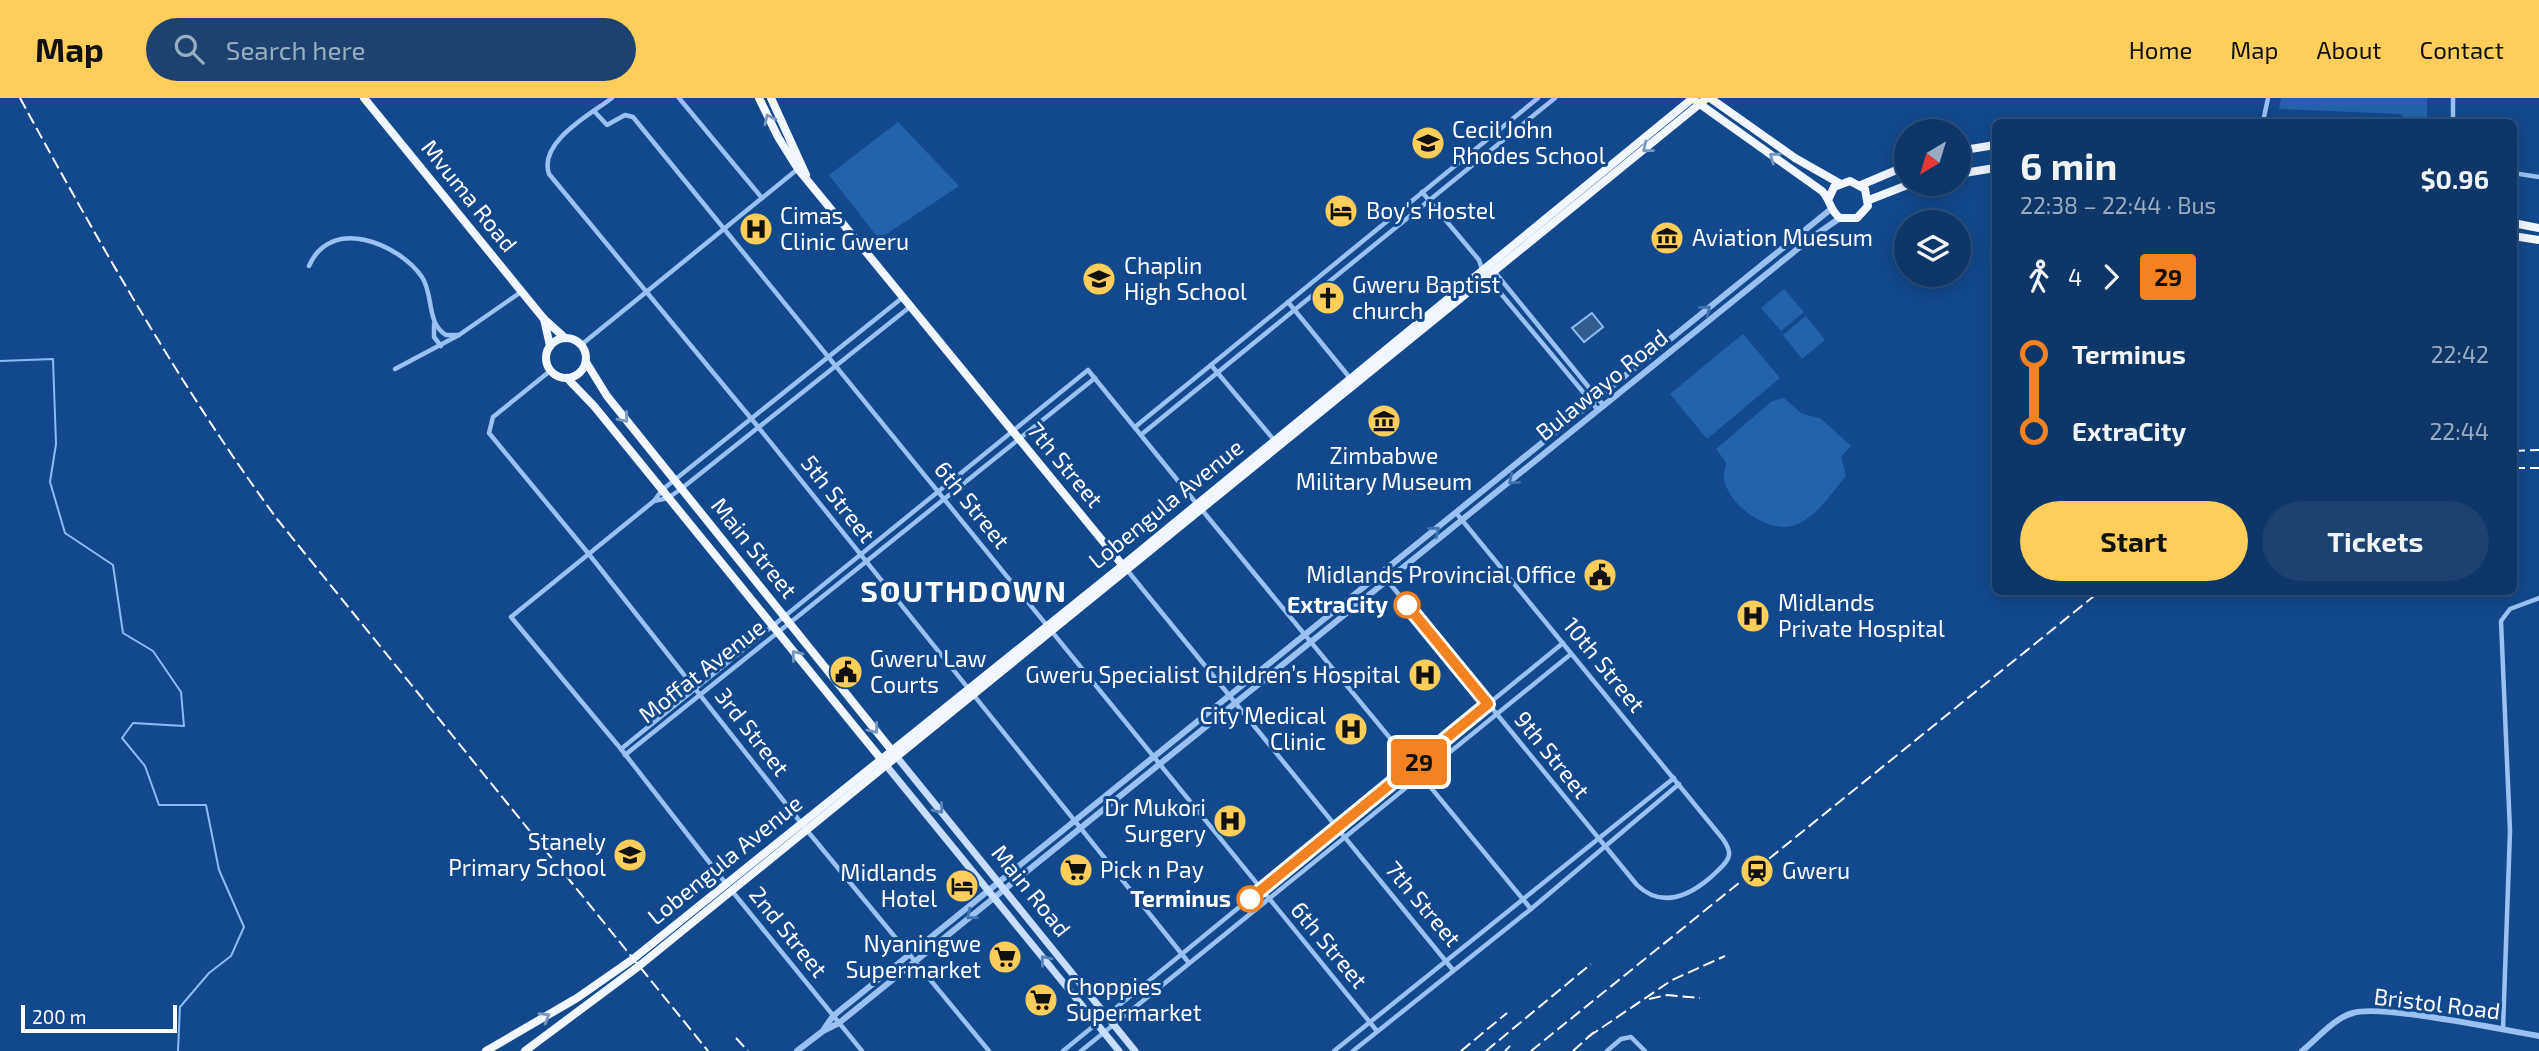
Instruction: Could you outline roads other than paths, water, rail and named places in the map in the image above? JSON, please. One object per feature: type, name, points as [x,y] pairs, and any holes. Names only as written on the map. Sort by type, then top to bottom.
[{"type":"highway","name":"Mvuma Road","points":[[363,98],[544,319],[565,338]]},
{"type":"highway","name":"7th Street","points":[[759,98],[778,137],[808,179],[1124,567]]},
{"type":"highway","name":"7th Street","points":[[771,98],[800,167]]},
{"type":"highway","points":[[1699,99],[1839,183],[1850,181],[1861,185],[1869,200],[1866,211],[1857,218],[1840,218],[1831,209],[1829,198],[1699,99]]},
{"type":"highway","name":"Lobengula Avenue","points":[[525,1051],[639,966],[803,825],[1277,443],[1486,268],[1699,99]]},
{"type":"highway","points":[[1971,149],[1992,145]]},
{"type":"highway","points":[[1971,172],[1992,169]]},
{"type":"highway","points":[[1861,185],[1894,171]]},
{"type":"highway","points":[[1829,198],[1839,183]]},
{"type":"highway","points":[[1869,200],[1894,190]]},
{"type":"highway","points":[[2517,224],[2539,228]]},
{"type":"highway","points":[[2517,237],[2539,240]]},
{"type":"highway","name":"Mvuma Road","points":[[544,319],[550,346]]},
{"type":"highway","points":[[550,371],[546,358],[550,346],[565,338],[581,345]]},
{"type":"highway","name":"Main Street","points":[[581,345],[586,362],[607,396],[893,753]]},
{"type":"highway","points":[[567,378],[579,373],[586,362]]},
{"type":"highway","name":"Main Street","points":[[550,371],[567,378],[594,406],[883,761]]},
{"type":"highway","points":[[594,406],[607,396]]},
{"type":"highway","points":[[628,448],[641,439]]},
{"type":"highway","points":[[703,542],[716,531]]},
{"type":"highway","points":[[739,585],[752,575]]},
{"type":"highway","points":[[812,674],[824,665]]},
{"type":"highway","points":[[842,711],[853,702]]},
{"type":"highway","name":"Lobengula Avenue","points":[[486,1051],[544,1019],[611,975],[729,887]]},
{"type":"main road","name":"Main Road","points":[[893,753],[1135,1051]]},
{"type":"main road","name":"Main Road","points":[[883,761],[1119,1051]]},
{"type":"street","name":"5th Street","points":[[612,98],[554,146],[547,167],[549,174],[759,428],[1189,963]]},
{"type":"street","points":[[679,98],[762,198]]},
{"type":"street","points":[[1135,426],[1538,98]]},
{"type":"street","points":[[1142,434],[1555,98]]},
{"type":"street","points":[[2264,119],[2268,98]]},
{"type":"street","points":[[2453,98],[2454,119]]},
{"type":"street","name":"6th Street","points":[[594,111],[607,125],[631,115],[1377,1031]]},
{"type":"street","points":[[581,345],[800,167]]},
{"type":"street","points":[[2517,174],[2539,177]]},
{"type":"street","points":[[1422,192],[1594,400]]},
{"type":"street","name":"Bulawayo Road","points":[[1308,639],[1382,574],[1831,209]]},
{"type":"street","name":"Bulawayo Road","points":[[1308,639],[1387,581],[1811,238],[1840,218]]},
{"type":"street","points":[[1803,231],[1811,238]]},
{"type":"street","points":[[309,266],[317,252],[343,239],[372,241],[389,247],[408,260],[427,285],[434,337],[441,346]]},
{"type":"street","points":[[1359,244],[1365,251]]},
{"type":"street","points":[[1486,268],[1601,408]]},
{"type":"street","points":[[395,369],[459,335],[522,291]]},
{"type":"street","points":[[654,500],[665,494],[675,481],[904,296]]},
{"type":"street","points":[[1288,302],[1352,381]]},
{"type":"street","points":[[588,553],[654,500],[681,489],[911,305]]},
{"type":"street","points":[[434,323],[446,335],[459,335]]},
{"type":"street","points":[[1249,334],[1255,341]]},
{"type":"street","points":[[1211,365],[1277,443]]},
{"type":"street","name":"Moffat Avenue","points":[[621,748],[1088,370],[1095,378],[625,754]]},
{"type":"street","name":"3rd Street","points":[[550,371],[493,417],[489,433],[588,553],[803,825],[989,1051]]},
{"type":"street","points":[[1095,378],[1419,777],[1531,909]]},
{"type":"street","name":"10th Street","points":[[1457,514],[1679,784],[1729,850],[1727,861],[1693,892],[1676,898],[1660,897],[1643,891]]},
{"type":"street","name":"2nd Street","points":[[588,553],[511,618],[621,748],[862,1051]]},
{"type":"street","name":"7th Street","points":[[1124,567],[1453,970]]},
{"type":"street","name":"9th Street","points":[[1382,574],[1643,891]]},
{"type":"street","points":[[2503,1030],[2510,831],[2501,621],[2510,609],[2539,598]]},
{"type":"street","points":[[823,1031],[833,1016],[909,954],[990,894],[1004,889],[1228,696],[1308,639]]},
{"type":"street","points":[[1156,760],[1234,703],[1308,639]]},
{"type":"street","points":[[1063,1051],[1563,643]]},
{"type":"street","points":[[1081,1051],[1571,654]]},
{"type":"street","points":[[1334,1051],[1674,778]]},
{"type":"street","points":[[1353,1051],[1531,909],[1679,784]]},
{"type":"street","points":[[799,1051],[823,1031],[839,1023],[915,961],[990,894],[998,882],[1078,825]]},
{"type":"street","name":"Bristol Road","points":[[2302,1051],[2343,1017],[2356,1012],[2393,1014],[2539,1036]]},
{"type":"street","points":[[1607,1051],[1626,1037],[1635,1039],[1645,1051]]},
{"type":"waterway","points":[[0,361],[53,359],[56,444],[50,482],[65,533],[113,565],[123,633],[153,651],[181,692],[184,726],[133,723],[122,738],[145,766],[159,805],[206,805],[219,870],[244,927],[231,956],[209,973],[180,1007],[178,1051]]},
{"type":"railway","points":[[20,98],[174,366],[277,519],[708,1051]]},
{"type":"railway","points":[[2517,451],[2539,450]]},
{"type":"railway","points":[[2517,468],[2539,468]]},
{"type":"railway","points":[[1531,1051],[2095,595]]},
{"type":"railway","points":[[1588,1037],[1672,980],[1725,956]]},
{"type":"railway","points":[[1486,1051],[1591,964]]},
{"type":"railway","points":[[1649,999],[1667,995],[1700,998]]},
{"type":"railway","points":[[1461,1051],[1507,1013]]},
{"type":"railway","points":[[1573,1051],[1594,1032]]},
{"type":"railway","points":[[736,1038],[748,1051]]},
{"type":"railway","points":[[1505,1051],[1510,1046]]},
{"type":"place","name":"Cecil John Rhodes School","points":[[1428,143]]},
{"type":"place","name":"Boy's Hostel","points":[[1341,211]]},
{"type":"place","name":"Cimas Clinic Gweru","points":[[756,229]]},
{"type":"place","name":"Aviation Muesum","points":[[1667,238]]},
{"type":"place","name":"Chaplin High School","points":[[1099,279]]},
{"type":"place","name":"Gweru Baptist church","points":[[1328,298]]},
{"type":"place","name":"Zimbabwe Military Museum","points":[[1384,421]]},
{"type":"place","name":"Midlands Provincial Office","points":[[1600,575]]},
{"type":"place","name":"ExtraCity","points":[[1407,605]]},
{"type":"place","name":"Midlands Private Hospital","points":[[1753,616]]},
{"type":"place","name":"Gweru Law Courts","points":[[846,672]]},
{"type":"place","name":"Gweru Specialist Children’s Hospital","points":[[1425,675]]},
{"type":"place","name":"City Medical Clinic","points":[[1351,729]]},
{"type":"place","name":"Dr Mukori Surgery","points":[[1230,821]]},
{"type":"place","name":"Stanely Primary School","points":[[630,855]]},
{"type":"place","name":"Pick n Pay","points":[[1076,870]]},
{"type":"place","name":"Gweru","points":[[1757,871]]},
{"type":"place","name":"Midlands Hotel","points":[[962,886]]},
{"type":"place","name":"Terminus","points":[[1250,899]]},
{"type":"place","name":"Nyaningwe Supermarket","points":[[1005,957]]},
{"type":"place","name":"Choppies Supermarket","points":[[1041,1000]]},
{"type":"district","name":"SOUTHDOWN","points":[[964,592]]}]
